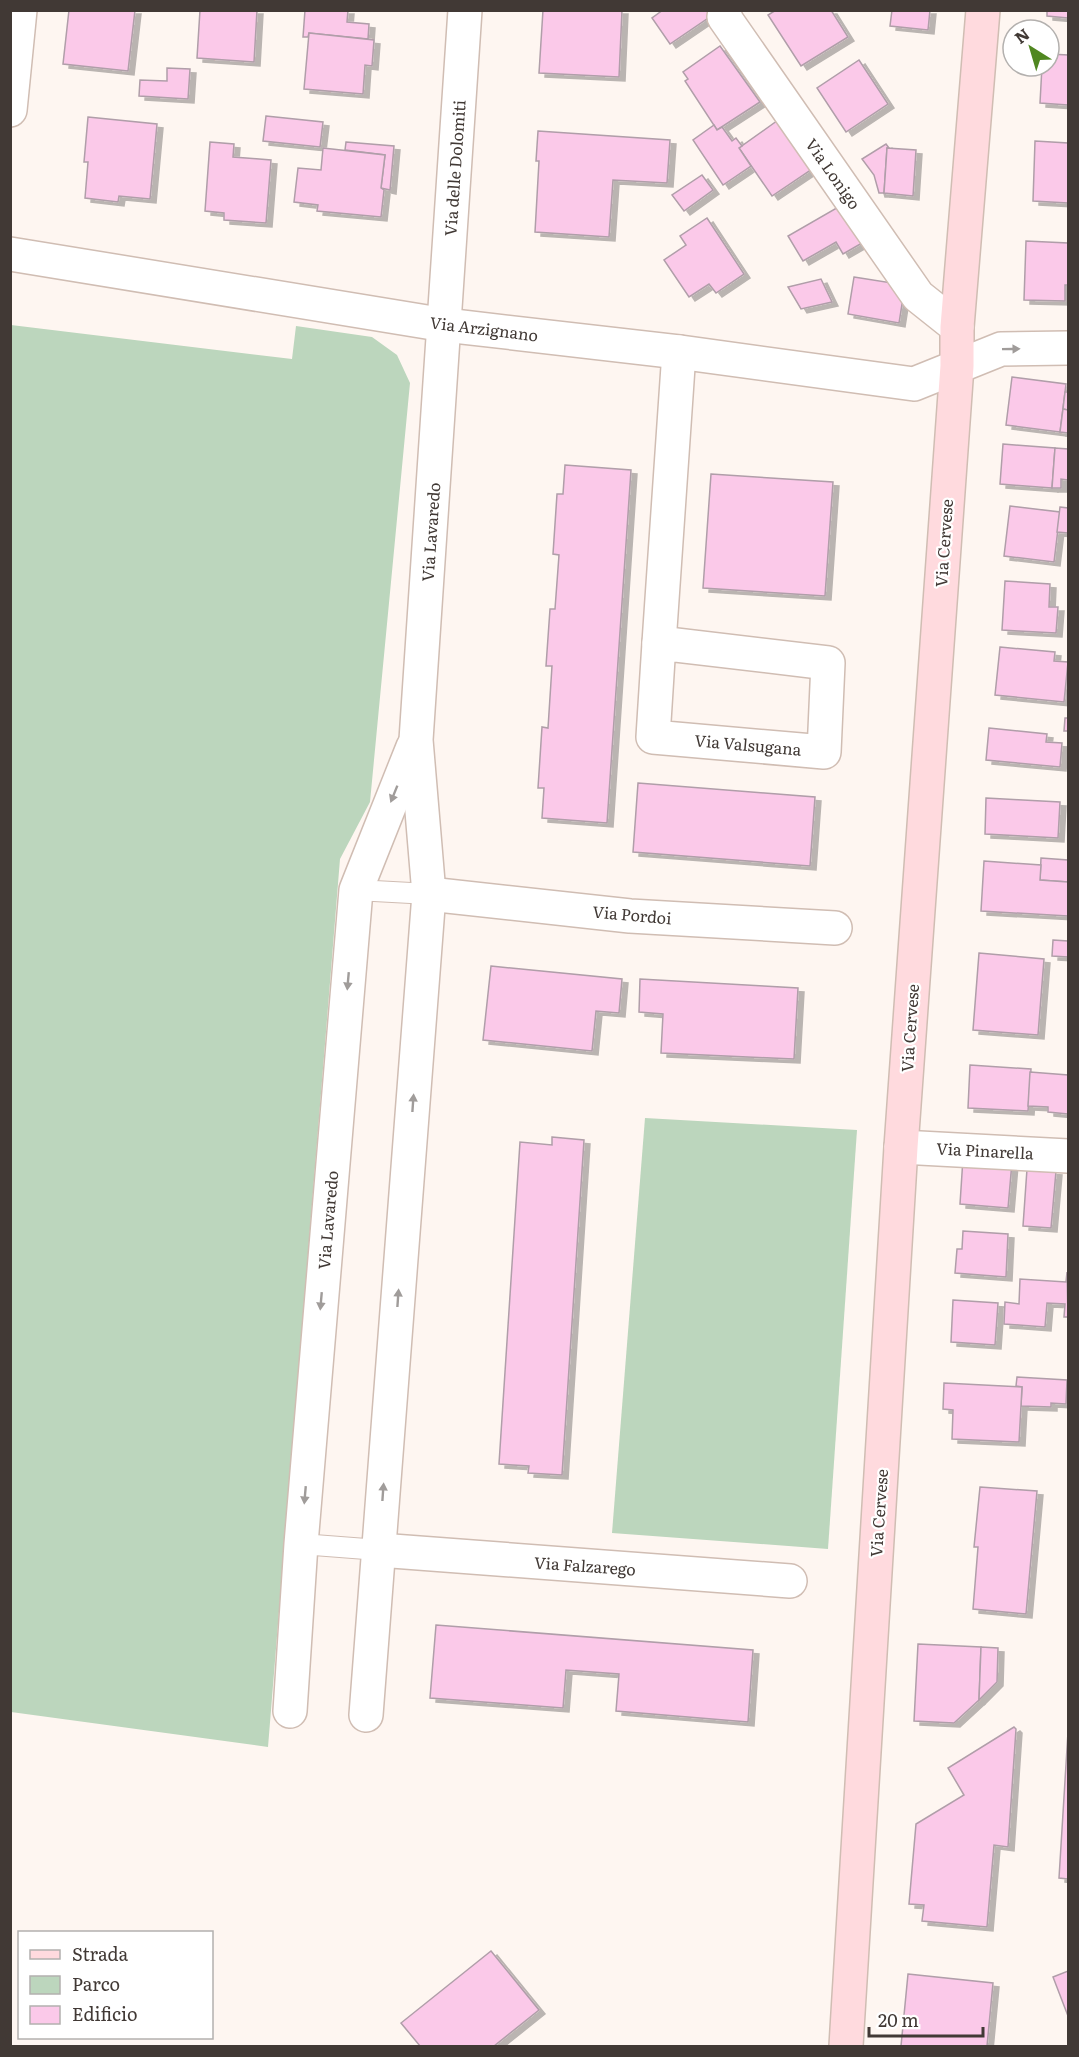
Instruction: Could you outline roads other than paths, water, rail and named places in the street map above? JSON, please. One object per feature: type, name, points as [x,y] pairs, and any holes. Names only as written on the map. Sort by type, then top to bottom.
[{"type":"main road","name":"Via Cervese","points":[[846,2046],[901,1147],[957,366],[957,327],[983,10]]},
{"type":"street","points":[[10,110],[20,10]]},
{"type":"street","name":"Via delle Dolomiti","points":[[445,325],[465,10]]},
{"type":"street","name":"Via Lonigo","points":[[725,10],[724,17],[918,296],[957,327]]},
{"type":"street","name":"Via Arzignano","points":[[10,254],[445,325],[678,352],[914,384],[1000,349],[1068,348]]},
{"type":"street","name":"Via Lavaredo","points":[[366,1715],[429,894],[416,740],[445,325]]},
{"type":"street","name":"Via Valsugana","points":[[659,643],[828,663],[824,752],[652,737],[678,352]]},
{"type":"street","name":"Via Lavaredo","points":[[290,1711],[301,1544],[356,890],[416,740]]},
{"type":"street","name":"Via Pordoi","points":[[429,894],[630,916],[835,928]]},
{"type":"street","name":"Via Pinarella","points":[[901,1147],[1068,1156]]},
{"type":"street","name":"Via Falzarego","points":[[379,1550],[790,1581]]},
{"type":"lane","points":[[356,890],[429,894]]},
{"type":"lane","points":[[301,1544],[379,1550]]}]
